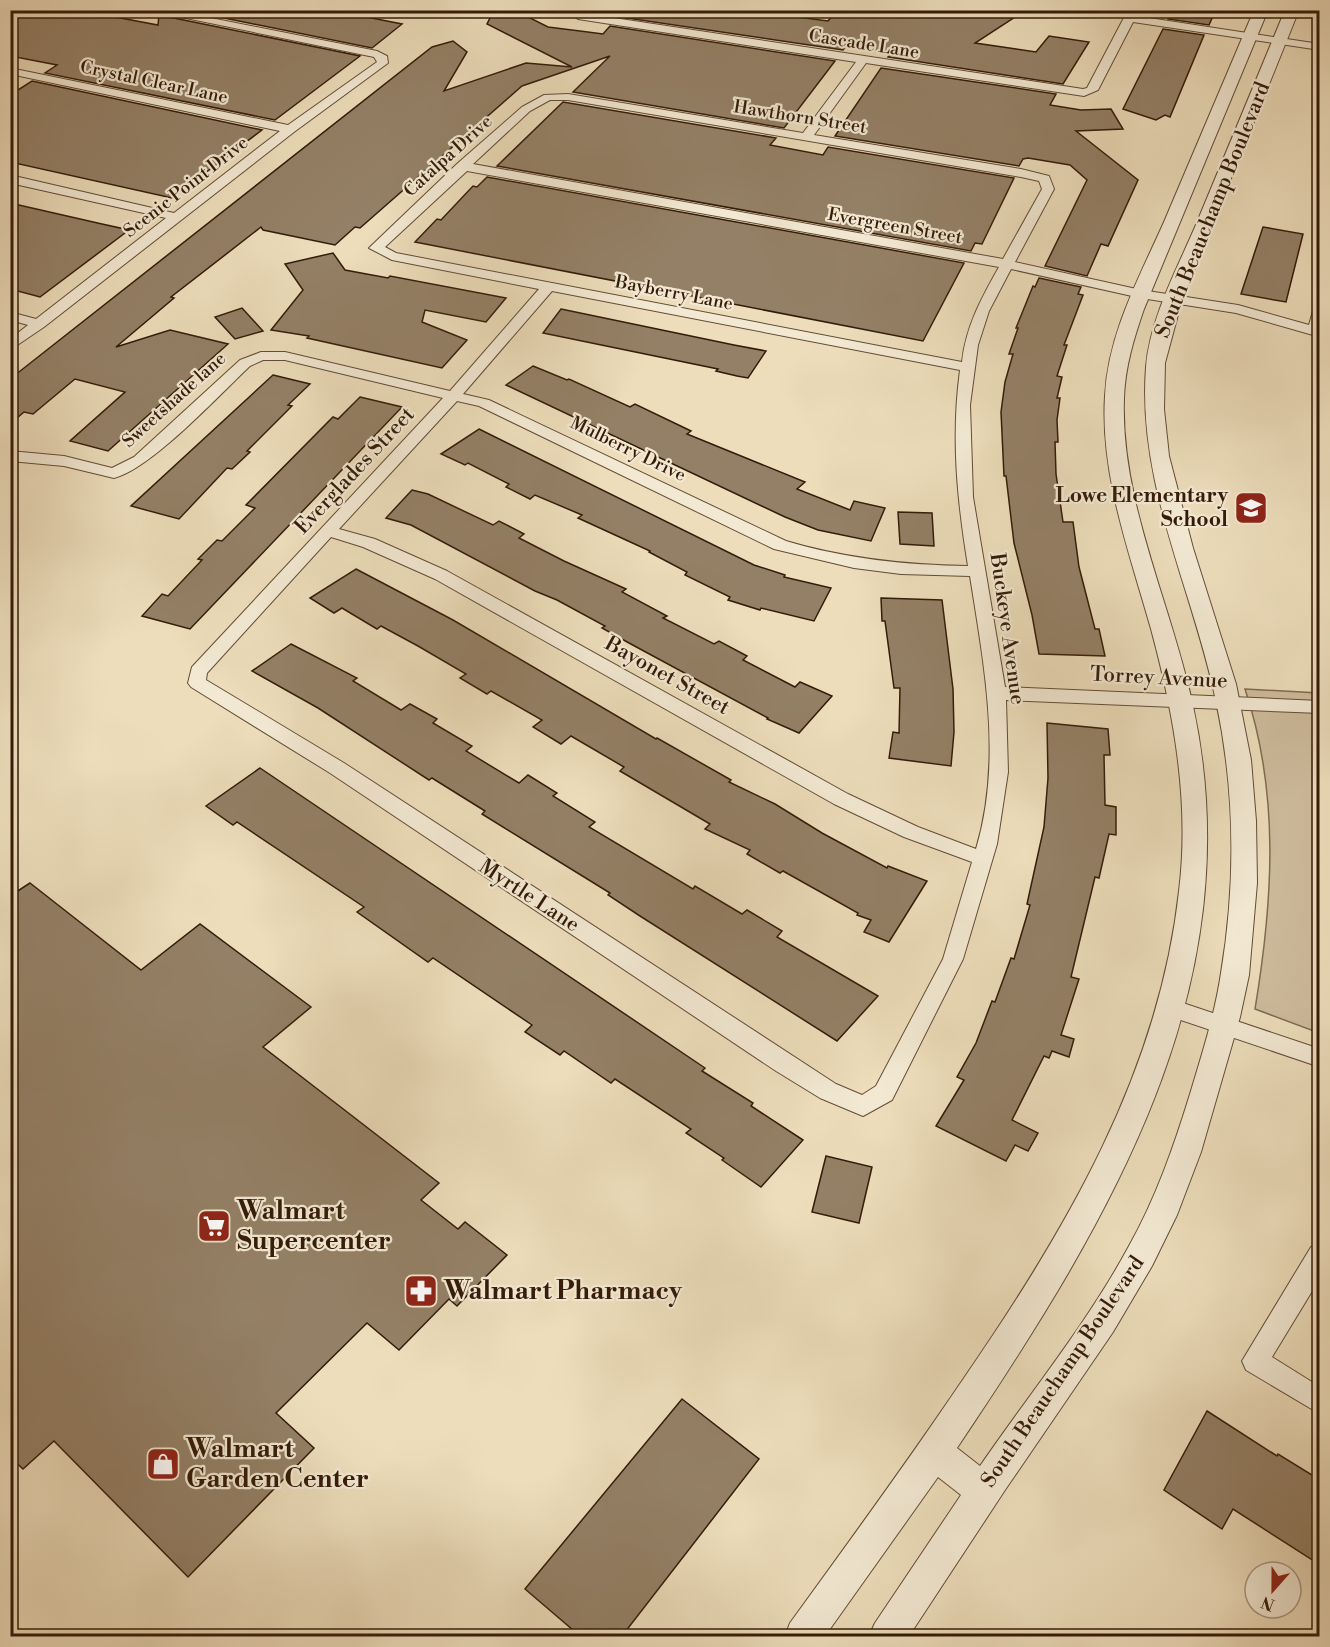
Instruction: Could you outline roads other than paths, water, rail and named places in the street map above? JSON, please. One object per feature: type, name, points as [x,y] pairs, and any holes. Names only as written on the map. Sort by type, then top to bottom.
[{"type":"street","points":[[152,10],[175,12]]},
{"type":"street","name":"South Beauchamp Boulevard","points":[[803,1636],[935,1453],[1074,1238],[1126,1132],[1171,1008],[1186,945],[1194,861],[1192,778],[1181,702],[1127,500],[1117,441],[1115,383],[1123,345],[1141,294],[1261,10]]},
{"type":"street","name":"South Beauchamp Boulevard","points":[[888,1636],[983,1490],[1099,1324],[1144,1250],[1158,1224],[1187,1152],[1224,1024],[1239,941],[1244,880],[1243,801],[1229,704],[1172,513],[1160,452],[1155,401],[1155,371],[1173,300],[1292,10]]},
{"type":"street","name":"Scenic Point Drive","points":[[10,346],[290,129],[382,63],[383,58],[377,54],[175,12]]},
{"type":"street","name":"Cascade Lane","points":[[568,12],[578,16],[862,61],[1084,93],[1092,90],[1130,18]]},
{"type":"street","points":[[1130,18],[1278,46],[1320,57]]},
{"type":"street","points":[[1278,46],[1320,47]]},
{"type":"street","points":[[807,136],[862,61]]},
{"type":"street","name":"Crystal Clear Lane","points":[[10,71],[290,129]]},
{"type":"street","name":"Hawthorn Street","points":[[548,98],[568,98],[807,136],[1021,172],[1045,179]]},
{"type":"street","name":"Catalpa Drive","points":[[376,248],[526,109],[548,98]]},
{"type":"street","name":"Evergreen Street","points":[[462,166],[1007,264],[1141,294],[1238,309],[1317,332]]},
{"type":"street","points":[[10,179],[177,218]]},
{"type":"street","name":"Buckeye Avenue","points":[[863,1106],[884,1093],[948,969],[984,859],[999,772],[997,693],[965,497],[963,405],[971,345],[982,311],[1048,189],[1045,179]]},
{"type":"street","name":"Bayberry Lane","points":[[376,248],[392,256],[967,367]]},
{"type":"street","name":"Everglades Street","points":[[197,684],[198,671],[455,394],[548,287]]},
{"type":"street","points":[[1317,332],[1320,311]]},
{"type":"street","points":[[10,316],[39,324]]},
{"type":"street","name":"Mulberry Drive","points":[[261,357],[285,356],[455,394],[494,408],[780,545],[822,558],[864,566],[977,571]]},
{"type":"street","name":"Sweetshade lane","points":[[10,456],[64,461],[114,473],[139,460],[244,363],[261,357]]},
{"type":"street","name":"Bayonet Street","points":[[328,531],[369,543],[441,575],[841,799],[897,827],[984,859]]},
{"type":"street","name":"Myrtle Lane","points":[[197,684],[337,768],[784,1064],[828,1091],[863,1106]]},
{"type":"street","name":"Torrey Avenue","points":[[997,693],[1320,707]]},
{"type":"street","points":[[1171,1008],[1320,1058]]},
{"type":"street","points":[[1320,1255],[1255,1361],[1320,1402]]},
{"type":"street","points":[[935,1453],[983,1490]]},
{"type":"place","name":"Lowe Elementary School","points":[[1251,508]]},
{"type":"place","name":"Walmart Supercenter","points":[[214,1226]]},
{"type":"place","name":"Walmart Pharmacy","points":[[421,1291]]},
{"type":"place","name":"Walmart Garden Center","points":[[163,1464]]}]
